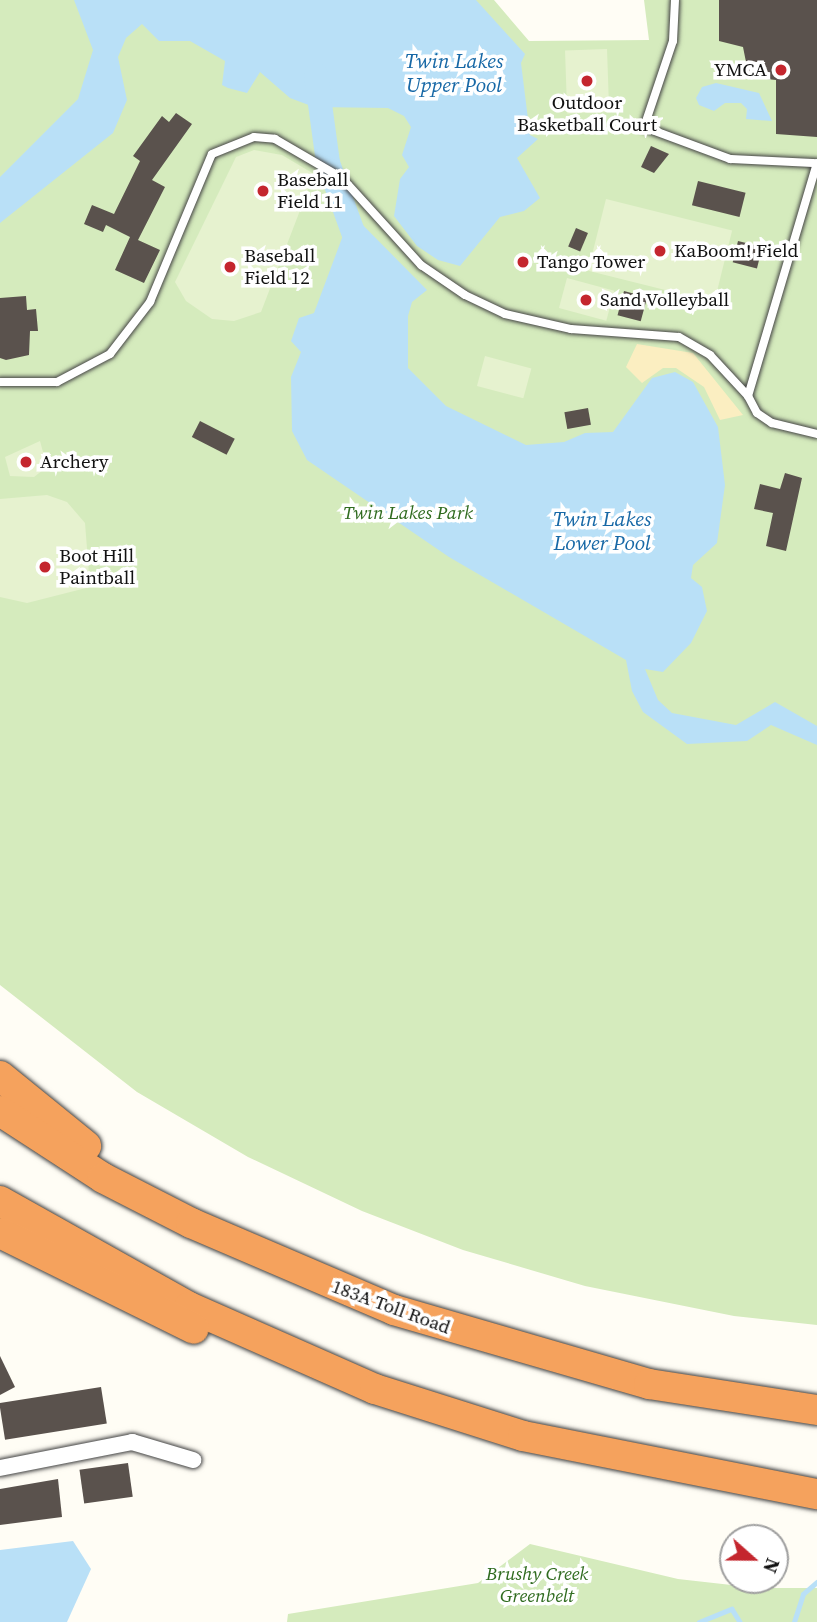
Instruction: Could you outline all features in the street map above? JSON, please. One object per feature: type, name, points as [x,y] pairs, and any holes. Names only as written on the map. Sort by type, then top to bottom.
[{"type":"highway","points":[[0,1076],[45,1116],[191,1223]]},
{"type":"highway","name":"183A Toll Road","points":[[0,1111],[103,1178],[191,1223],[309,1276],[456,1331],[649,1384],[811,1409]]},
{"type":"highway","points":[[0,1201],[189,1307],[302,1360]]},
{"type":"highway","points":[[0,1233],[229,1343],[302,1360],[523,1436],[811,1493]]},
{"type":"street","points":[[0,1468],[132,1442],[193,1461]]},
{"type":"lane","points":[[676,0],[673,41],[644,127],[730,159],[816,163],[748,396]]},
{"type":"lane","points":[[0,382],[57,382],[110,354],[150,302],[212,154],[254,137],[275,139],[342,178],[421,265],[465,295],[505,314],[571,328],[679,337],[710,355],[748,396],[757,413],[772,423],[817,434]]},
{"type":"green space","name":"Twin Lakes Park","points":[[0,0],[494,0],[529,41],[649,40],[644,0],[817,0],[817,1325],[734,1316],[585,1286],[463,1250],[362,1211],[248,1157],[137,1092],[0,985]]},
{"type":"green space","name":"Outdoor Basketball Court","points":[[607,49],[609,112],[567,113],[565,50]]},
{"type":"green space","points":[[254,150],[282,155],[314,174],[261,312],[234,321],[212,319],[186,301],[175,282],[236,157]]},
{"type":"green space","name":"KaBoom! Field","points":[[606,199],[732,230],[714,302],[588,271]]},
{"type":"green space","name":"Sand Volleyball","points":[[567,278],[614,291],[606,321],[559,308]]},
{"type":"green space","points":[[485,356],[531,368],[523,398],[477,386]]},
{"type":"green space","name":"Archery","points":[[40,441],[47,467],[34,477],[10,476],[5,457]]},
{"type":"green space","name":"Boot Hill Paintball","points":[[47,495],[67,502],[85,523],[90,587],[27,603],[0,597],[0,499]]},
{"type":"green space","name":"Brushy Creek Greenbelt","points":[[530,1544],[678,1579],[719,1584],[719,1594],[789,1594],[789,1588],[817,1588],[817,1622],[287,1622],[288,1614],[478,1583]]},
{"type":"sand","points":[[637,344],[693,353],[743,415],[720,420],[704,387],[676,368],[663,368],[642,383],[626,367]]},
{"type":"water","name":"Twin Lakes Upper Pool","points":[[74,0],[476,0],[525,54],[521,63],[530,135],[538,139],[517,158],[540,198],[524,211],[500,217],[460,266],[438,260],[417,246],[394,216],[400,179],[409,167],[402,155],[411,127],[404,116],[388,108],[314,107],[290,98],[260,72],[247,93],[228,88],[222,85],[225,61],[190,41],[159,41],[142,24],[126,38],[118,57],[127,100],[113,133],[0,223],[0,177],[78,99],[93,50]]},
{"type":"water","points":[[716,83],[759,93],[772,121],[746,119],[747,109],[741,103],[725,103],[714,111],[699,105],[696,98],[702,87]]},
{"type":"water","name":"Twin Lakes Lower Pool","points":[[350,212],[427,290],[412,302],[408,316],[408,368],[446,406],[526,445],[564,442],[585,433],[613,432],[652,378],[675,372],[693,382],[718,427],[725,485],[717,543],[693,565],[691,578],[702,587],[707,611],[691,643],[663,672],[645,669],[658,700],[672,713],[736,725],[775,702],[817,726],[817,745],[771,725],[747,741],[687,744],[643,712],[632,691],[626,660],[449,557],[307,460],[292,431],[291,377],[301,352],[291,341],[299,318],[314,313],[345,230],[342,213]]},
{"type":"water","points":[[73,1541],[91,1569],[67,1622],[0,1622],[0,1550]]},
{"type":"building","name":"YMCA","points":[[719,0],[817,0],[817,137],[776,134],[776,80],[749,77],[743,47],[719,41]]},
{"type":"building","points":[[176,113],[192,124],[152,180],[165,187],[138,240],[160,250],[144,283],[115,270],[130,237],[106,225],[103,232],[84,224],[92,205],[114,214],[140,161],[133,156],[162,116],[169,122]]},
{"type":"building","points":[[651,146],[669,154],[654,173],[641,167]]},
{"type":"building","points":[[698,181],[746,193],[739,217],[692,205]]},
{"type":"building","points":[[576,228],[588,233],[580,251],[568,246]]},
{"type":"building","points":[[738,241],[762,247],[757,268],[733,262]]},
{"type":"building","points":[[624,291],[647,297],[641,321],[618,315]]},
{"type":"building","points":[[26,296],[27,310],[36,309],[38,331],[30,331],[29,355],[6,360],[0,358],[0,298]]},
{"type":"building","points":[[588,408],[591,425],[567,429],[564,412]]},
{"type":"building","points":[[200,421],[235,439],[227,455],[192,437]]},
{"type":"building","points":[[785,473],[802,478],[786,551],[766,546],[773,513],[754,509],[760,484],[780,489]]},
{"type":"building","points":[[0,1356],[15,1387],[0,1395]]},
{"type":"building","points":[[101,1387],[107,1424],[5,1440],[0,1403]]},
{"type":"building","points":[[128,1463],[133,1497],[84,1503],[79,1470]]},
{"type":"building","points":[[58,1479],[62,1517],[0,1525],[0,1489]]},
{"type":"waterway","points":[[316,75],[328,163],[357,243]]},
{"type":"waterway","points":[[794,1622],[803,1594],[817,1582]]},
{"type":"waterway","points":[[699,1622],[732,1609],[740,1622]]},
{"type":"place","name":"YMCA","points":[[781,70]]},
{"type":"place","name":"Outdoor Basketball Court","points":[[587,81]]},
{"type":"place","name":"Baseball Field 11","points":[[263,191]]},
{"type":"place","name":"KaBoom! Field","points":[[660,251]]},
{"type":"place","name":"Tango Tower","points":[[523,262]]},
{"type":"place","name":"Baseball Field 12","points":[[230,267]]},
{"type":"place","name":"Sand Volleyball","points":[[586,300]]},
{"type":"place","name":"Archery","points":[[26,462]]},
{"type":"place","name":"Boot Hill Paintball","points":[[45,567]]}]
